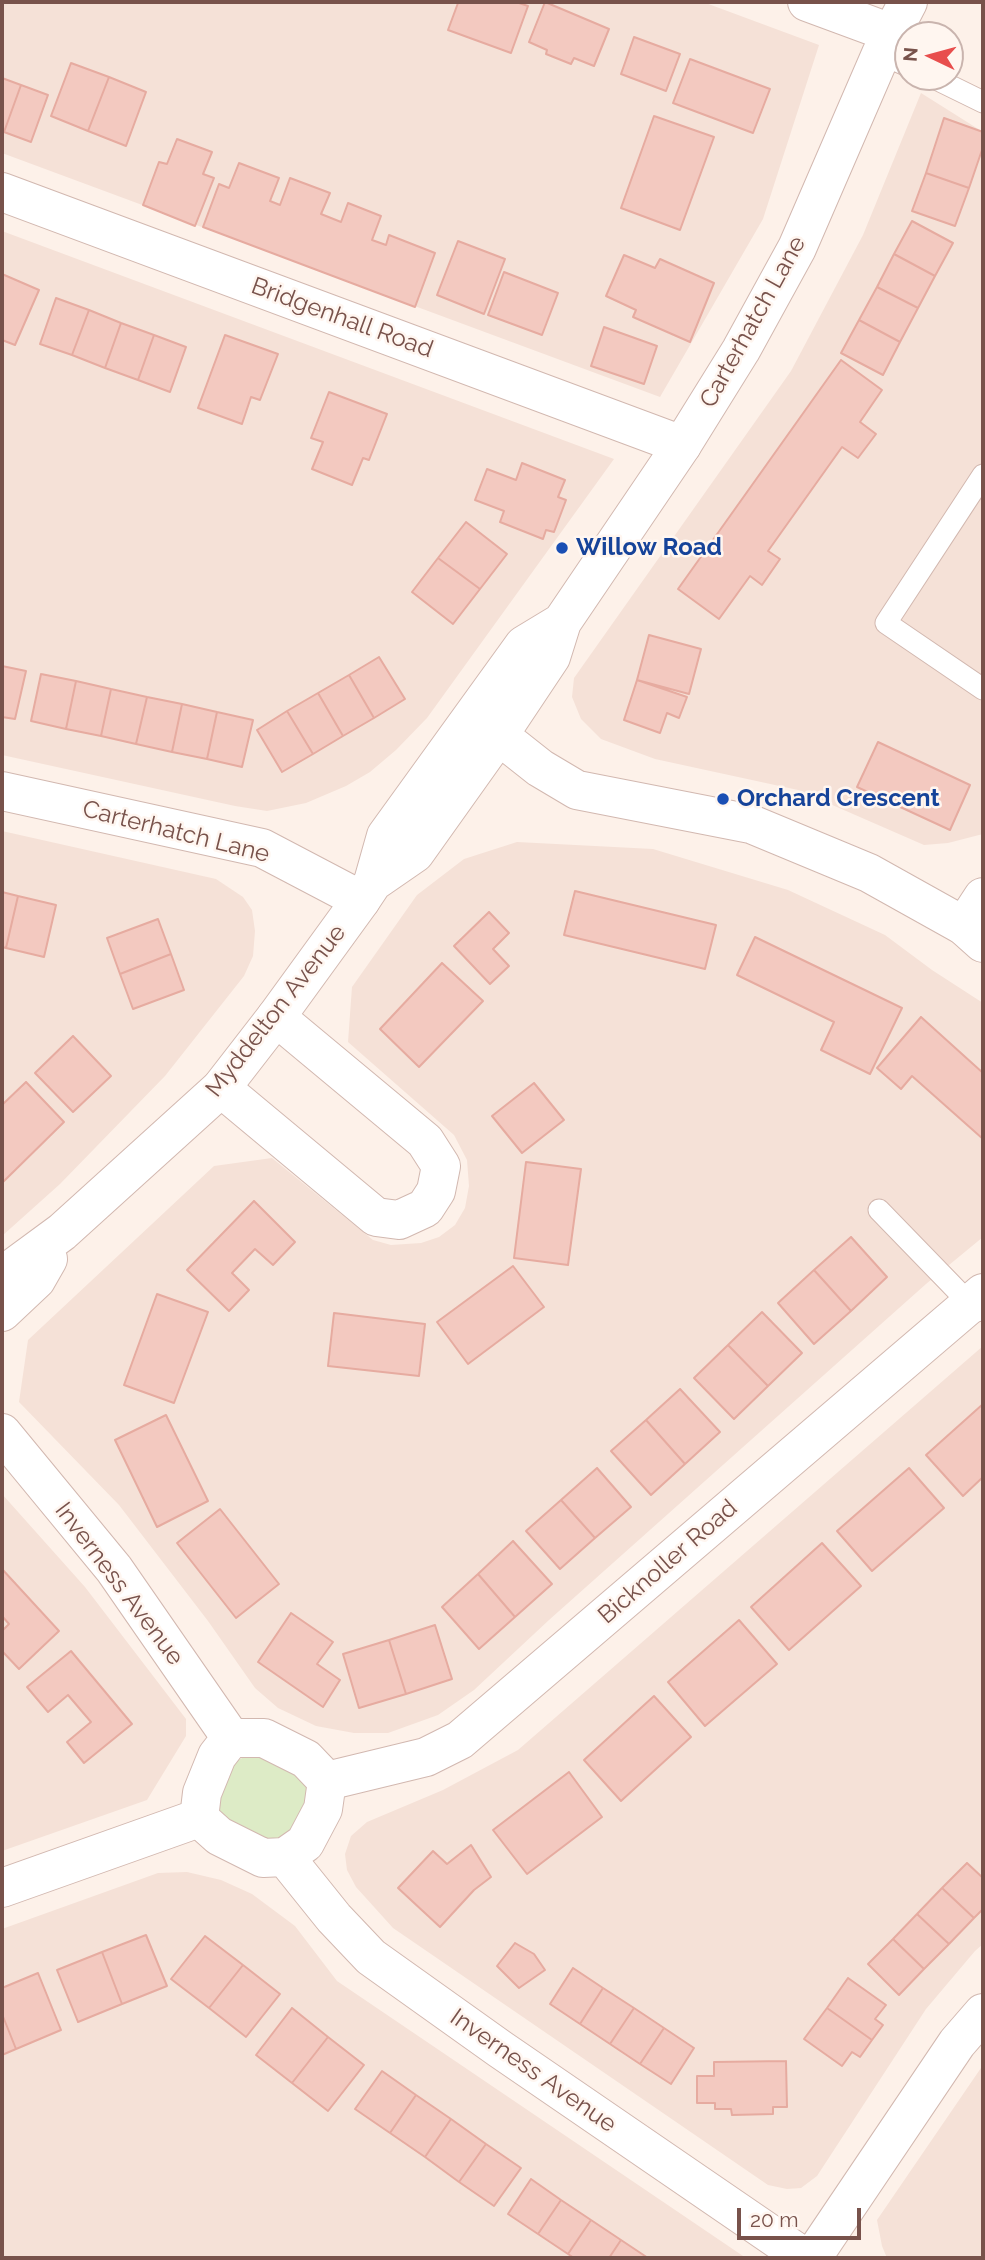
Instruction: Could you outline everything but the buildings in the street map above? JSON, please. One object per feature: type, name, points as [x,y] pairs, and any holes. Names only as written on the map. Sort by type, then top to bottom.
[{"type":"street","points":[[807,2],[894,38]]},
{"type":"street","name":"Carterhatch Lane","points":[[2,791],[262,848],[367,891],[386,836],[551,657],[562,622],[682,445],[741,350],[797,248],[894,45]]},
{"type":"street","name":"Bridgenhall Road","points":[[2,192],[682,445]]},
{"type":"street","points":[[486,725],[540,768],[577,790],[751,824],[977,922]]},
{"type":"street","name":"Myddelton Avenue","points":[[2,1276],[62,1233],[221,1087],[276,1017],[367,891]]},
{"type":"street","points":[[221,1087],[376,1217],[399,1220],[425,1208],[436,1191],[441,1166],[425,1141],[276,1017]]},
{"type":"street","name":"Myddelton Avenue","points":[[2,1312],[36,1280],[62,1233]]},
{"type":"street","name":"Bicknoller Road","points":[[327,1781],[426,1757],[460,1740],[979,1305]]},
{"type":"street","name":"Inverness Avenue","points":[[2,1433],[114,1569],[231,1738]]},
{"type":"street","points":[[231,1738],[264,1738],[306,1759],[327,1781],[323,1809],[305,1843],[285,1857],[263,1858],[219,1836],[200,1818],[202,1793],[217,1756],[231,1738]]},
{"type":"street","points":[[2,1888],[200,1818]]},
{"type":"street","name":"Inverness Avenue","points":[[285,1857],[334,1919],[371,1958],[805,2258]]},
{"type":"street","points":[[811,2258],[957,2043],[983,2013]]},
{"type":"lane","points":[[961,91],[983,102]]},
{"type":"lane","points":[[983,475],[886,623],[983,689]]},
{"type":"lane","points":[[878,1210],[979,1305]]},
{"type":"shaded area","points":[[2,2],[703,2],[819,45],[763,219],[660,397],[2,153]]},
{"type":"shaded area","points":[[921,93],[983,132],[983,834],[948,843],[924,845],[798,790],[655,759],[601,739],[581,719],[572,697],[574,678],[791,371],[863,235]]},
{"type":"shaded area","points":[[2,231],[614,459],[427,718],[370,772],[346,786],[306,803],[267,811],[2,755]]},
{"type":"shaded area","points":[[2,831],[216,879],[243,897],[252,910],[255,931],[253,956],[244,976],[165,1076],[60,1184],[2,1236]]},
{"type":"shaded area","points":[[517,842],[653,849],[788,890],[885,935],[983,1003],[983,1237],[926,1284],[474,1690],[438,1715],[388,1733],[354,1733],[316,1726],[278,1708],[255,1688],[208,1621],[119,1505],[19,1402],[28,1340],[214,1166],[272,1158],[373,1240],[391,1245],[421,1243],[439,1237],[455,1225],[465,1208],[469,1186],[467,1160],[454,1135],[348,1042],[352,987],[417,895],[464,859]]},
{"type":"shaded area","points":[[983,1346],[983,1944],[926,2009],[817,2176],[801,2188],[787,2189],[768,2185],[393,1928],[356,1887],[347,1870],[345,1854],[351,1836],[367,1822],[443,1790],[518,1750]]},
{"type":"shaded area","points":[[2,1494],[85,1587],[186,1719],[186,1736],[147,1800],[2,1851]]},
{"type":"shaded area","points":[[187,1872],[221,1880],[252,1894],[295,1926],[337,1981],[746,2258],[2,2258],[2,1929],[158,1873]]},
{"type":"shaded area","points":[[983,2065],[983,2258],[887,2258],[877,2220]]},
{"type":"green space","points":[[258,1754],[300,1774],[307,1788],[307,1805],[290,1836],[277,1842],[262,1840],[223,1821],[216,1808],[232,1764]]},
{"type":"place","name":"Willow Road","points":[[562,548]]},
{"type":"place","name":"Orchard Crescent","points":[[723,799]]}]
